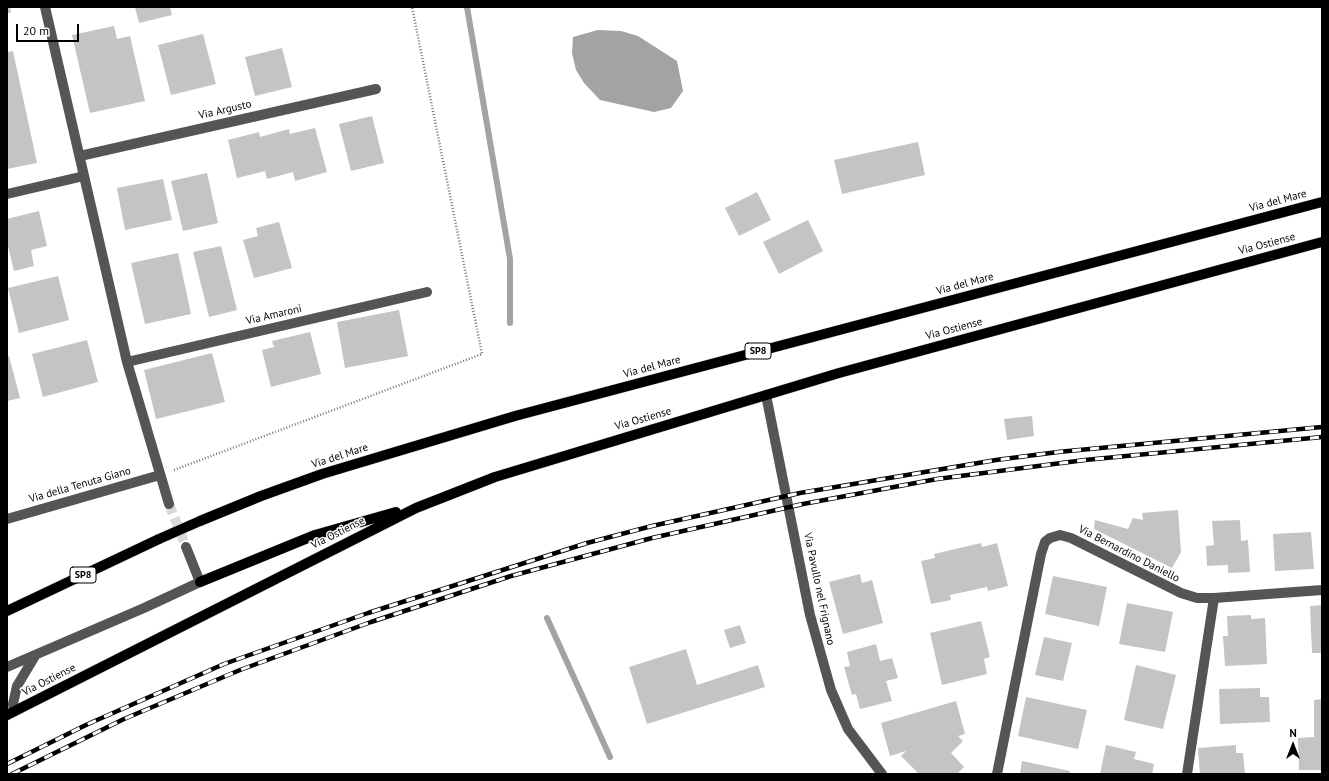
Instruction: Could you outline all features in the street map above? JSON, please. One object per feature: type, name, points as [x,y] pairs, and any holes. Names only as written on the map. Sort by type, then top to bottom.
[{"type":"main road","name":"Via del Mare","points":[[7,611],[159,538],[261,496],[334,470],[515,416],[1322,202]]},
{"type":"main road","name":"Via Ostiense","points":[[11,713],[416,508],[480,483],[541,462],[847,370],[1322,242]]},
{"type":"main road","points":[[200,582],[315,535],[349,524],[416,508]]},
{"type":"street","points":[[45,7],[127,362],[169,504]]},
{"type":"street","name":"Via Argusto","points":[[80,156],[376,89]]},
{"type":"street","points":[[7,194],[84,176]]},
{"type":"street","name":"Via Amaroni","points":[[127,362],[427,292]]},
{"type":"street","name":"Via Pavullo nel Frignano","points":[[766,395],[810,615],[831,690],[848,729],[882,774]]},
{"type":"street","name":"Via della Tenuta Giano","points":[[7,518],[160,475]]},
{"type":"street","name":"Via Bernardino Daniello","points":[[997,774],[1041,554],[1046,542],[1050,538],[1055,536],[1066,536],[1181,593],[1197,598],[1214,598]]},
{"type":"street","points":[[7,667],[149,606],[200,582],[186,547]]},
{"type":"street","points":[[1187,774],[1214,598],[1322,590]]},
{"type":"street","points":[[11,713],[17,686],[35,656]]},
{"type":"path","points":[[160,475],[482,354],[412,7]]},
{"type":"shaded area","points":[[598,30],[621,31],[638,36],[677,61],[683,91],[671,108],[654,112],[600,100],[584,83],[576,70],[572,53],[573,37]]},
{"type":"building","points":[[7,7],[10,7],[11,13],[7,13]]},
{"type":"building","points":[[135,7],[170,7],[172,15],[139,23]]},
{"type":"building","points":[[114,26],[117,39],[130,36],[145,101],[90,113],[72,35]]},
{"type":"building","points":[[203,34],[216,84],[171,95],[158,45]]},
{"type":"building","points":[[282,48],[292,87],[255,96],[245,57]]},
{"type":"building","points":[[13,51],[37,163],[7,169],[7,52]]},
{"type":"building","points":[[372,116],[384,163],[351,171],[339,124]]},
{"type":"building","points":[[315,128],[327,172],[295,181],[293,172],[267,179],[265,171],[237,178],[228,140],[259,132],[260,137],[289,129],[290,134]]},
{"type":"building","points":[[918,142],[925,175],[842,194],[834,160]]},
{"type":"building","points":[[207,173],[218,223],[183,231],[171,181]]},
{"type":"building","points":[[163,179],[172,220],[125,230],[117,188]]},
{"type":"building","points":[[757,192],[771,220],[739,236],[725,208]]},
{"type":"building","points":[[39,211],[47,246],[31,250],[34,266],[14,271],[7,242],[7,219]]},
{"type":"building","points":[[808,220],[823,251],[779,274],[763,242]]},
{"type":"building","points":[[279,222],[292,268],[254,278],[243,240],[258,236],[256,228]]},
{"type":"building","points":[[221,246],[237,310],[209,317],[193,252]]},
{"type":"building","points":[[178,253],[191,314],[145,324],[131,263]]},
{"type":"building","points":[[58,276],[69,320],[19,333],[8,288]]},
{"type":"building","points":[[399,310],[408,356],[345,368],[337,322]]},
{"type":"building","points":[[310,332],[321,374],[271,387],[262,350],[274,347],[272,341]]},
{"type":"building","points":[[87,340],[98,382],[43,397],[32,354]]},
{"type":"building","points":[[212,353],[225,402],[156,419],[144,370]]},
{"type":"building","points":[[7,356],[9,356],[20,398],[7,401]]},
{"type":"building","points":[[1032,416],[1034,436],[1007,440],[1004,419]]},
{"type":"building","points":[[1178,510],[1181,552],[1172,568],[1094,529],[1095,520],[1128,529],[1133,518],[1143,520],[1142,513]]},
{"type":"building","points":[[1240,520],[1241,541],[1248,540],[1250,572],[1228,573],[1228,565],[1207,566],[1206,546],[1214,545],[1212,521]]},
{"type":"building","points":[[1311,532],[1314,569],[1275,571],[1273,534]]},
{"type":"building","points":[[981,543],[982,547],[997,543],[1008,586],[988,591],[987,587],[950,595],[951,600],[931,604],[921,561],[935,558],[934,554]]},
{"type":"building","points":[[860,574],[862,583],[872,580],[883,623],[843,634],[829,582]]},
{"type":"building","points":[[1053,576],[1107,587],[1099,626],[1045,614]]},
{"type":"building","points":[[1127,603],[1173,612],[1165,652],[1119,644]]},
{"type":"building","points":[[1322,605],[1322,653],[1312,653],[1310,606]]},
{"type":"building","points":[[1251,615],[1251,619],[1265,618],[1267,664],[1225,666],[1223,636],[1228,636],[1227,616]]},
{"type":"building","points":[[981,621],[990,657],[984,659],[987,674],[942,685],[930,633]]},
{"type":"building","points":[[740,625],[746,643],[730,648],[724,630]]},
{"type":"building","points":[[1044,637],[1072,643],[1063,681],[1035,675]]},
{"type":"building","points":[[876,644],[880,661],[892,658],[898,678],[886,681],[892,701],[860,709],[856,694],[852,695],[844,667],[850,666],[847,652]]},
{"type":"building","points":[[686,649],[697,685],[758,665],[765,687],[647,724],[629,667]]},
{"type":"building","points":[[1136,665],[1176,675],[1163,729],[1124,720]]},
{"type":"building","points":[[1260,688],[1260,697],[1269,697],[1270,722],[1220,724],[1219,689]]},
{"type":"building","points":[[1026,697],[1087,710],[1078,749],[1018,736]]},
{"type":"building","points":[[1322,699],[1322,770],[1299,770],[1298,738],[1314,737],[1314,700]]},
{"type":"building","points":[[956,701],[965,734],[958,736],[963,741],[951,753],[964,767],[957,774],[919,774],[901,756],[906,751],[890,756],[881,723]]},
{"type":"building","points":[[1106,745],[1136,752],[1134,759],[1154,764],[1152,774],[1100,774]]},
{"type":"building","points":[[1236,745],[1236,753],[1243,753],[1245,774],[1200,774],[1198,748]]},
{"type":"building","points":[[1022,761],[1070,771],[1069,774],[1020,774]]},
{"type":"waterway","points":[[467,7],[510,259],[510,323]]},
{"type":"waterway","points":[[547,618],[610,757]]},
{"type":"tunnel","points":[[169,504],[186,547]]},
{"type":"railway","points":[[7,764],[88,724],[224,664],[368,613],[587,543],[652,526],[800,493],[996,460],[1058,452],[1322,427]]},
{"type":"railway","points":[[12,774],[124,719],[240,670],[371,622],[511,576],[652,538],[803,504],[937,479],[1085,460],[1322,437]]}]
